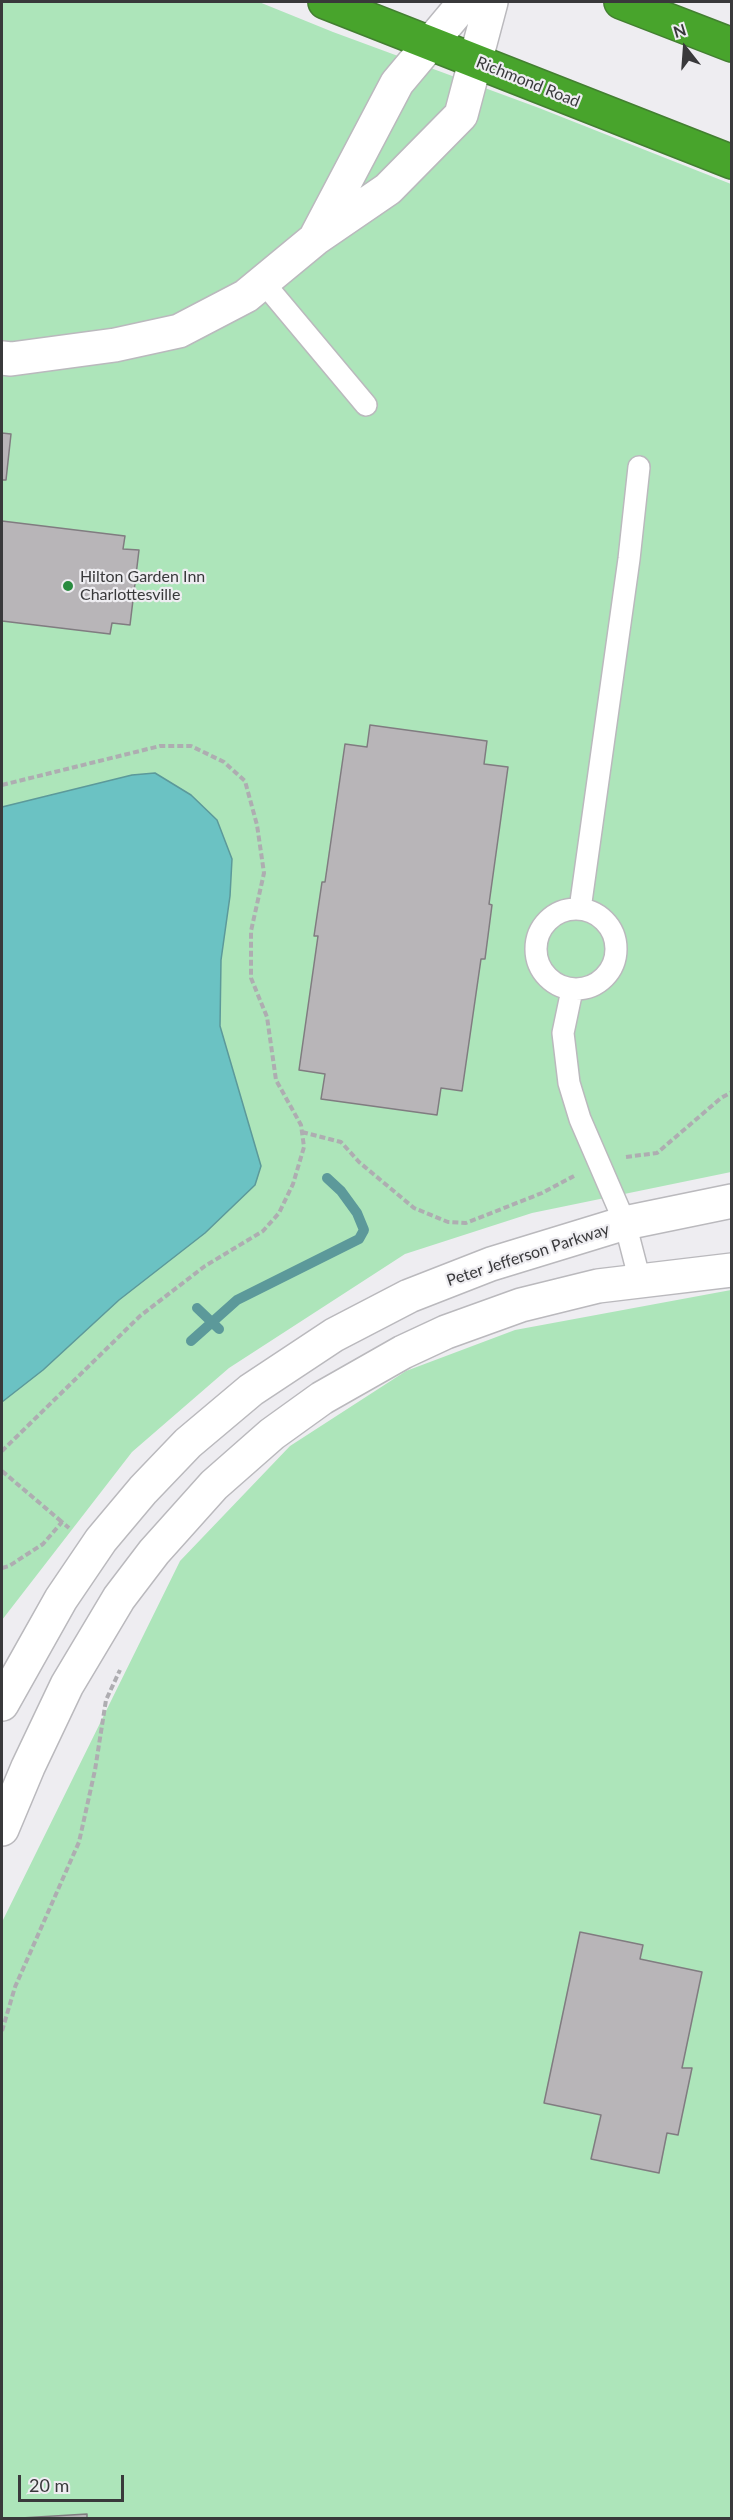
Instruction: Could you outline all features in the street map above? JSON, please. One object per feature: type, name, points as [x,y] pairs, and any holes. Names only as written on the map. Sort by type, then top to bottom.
[{"type":"highway","name":"Richmond Road","points":[[325,2],[732,162]]},
{"type":"highway","points":[[621,2],[732,45]]},
{"type":"street","points":[[315,239],[397,83],[465,2]]},
{"type":"street","points":[[2,358],[11,359],[115,345],[179,331],[246,296],[315,239],[388,189],[461,115],[491,2]]},
{"type":"street","name":"Peter Jefferson Parkway","points":[[2,1704],[61,1599],[101,1540],[142,1490],[188,1443],[251,1390],[334,1335],[408,1296],[491,1264],[625,1223],[732,1201]]},
{"type":"street","points":[[2,1829],[28,1767],[67,1685],[119,1598],[154,1552],[214,1485],[272,1434],[322,1398],[403,1352],[446,1332],[521,1305],[598,1286],[732,1270]]},
{"type":"lane","points":[[263,282],[366,405]]},
{"type":"lane","points":[[580,909],[630,559],[639,467]]},
{"type":"lane","points":[[580,909],[595,914],[608,924],[615,938],[617,954],[612,969],[602,981],[588,989],[572,990],[557,985],[545,975],[537,961],[536,945],[540,930],[550,918],[564,910],[580,909]]},
{"type":"lane","points":[[572,990],[563,1034],[570,1083],[580,1119],[625,1223],[640,1281]]},
{"type":"path","points":[[2,785],[160,746],[191,746],[225,762],[245,781],[257,825],[264,873],[251,931],[251,978],[267,1017],[276,1080],[301,1125],[304,1148],[293,1184],[279,1214],[263,1231],[204,1266],[140,1316],[2,1451]]},
{"type":"path","points":[[302,1132],[341,1142],[359,1162],[414,1208],[448,1222],[466,1223],[542,1193],[581,1172],[634,1155],[657,1153],[732,1092]]},
{"type":"path","points":[[2,1471],[63,1522]]},
{"type":"green space","points":[[2,2],[259,2],[333,32],[539,108],[731,184],[731,1172],[532,1213],[405,1254],[229,1368],[132,1452],[2,1620]]},
{"type":"green space","points":[[731,1290],[731,2518],[2,2518],[2,1922],[180,1561],[290,1446],[406,1371],[515,1330]]},
{"type":"water","points":[[155,773],[191,795],[217,820],[232,859],[230,896],[221,960],[220,1026],[261,1166],[255,1185],[205,1233],[119,1300],[43,1370],[2,1402],[2,807],[132,775]]},
{"type":"building","points":[[2,433],[11,434],[6,480],[2,480]]},
{"type":"building","name":"Hilton Garden Inn Charlottesville","points":[[2,521],[125,536],[123,549],[139,550],[130,625],[112,623],[110,634],[2,621]]},
{"type":"building","points":[[370,725],[487,741],[484,764],[508,767],[489,904],[492,905],[485,959],[481,959],[462,1091],[441,1088],[437,1115],[321,1099],[325,1074],[299,1070],[318,936],[314,936],[322,882],[325,882],[345,744],[367,747]]},
{"type":"building","points":[[580,1932],[643,1945],[640,1959],[702,1972],[682,2068],[692,2068],[678,2135],[667,2133],[659,2173],[591,2159],[601,2115],[544,2103]]},
{"type":"building","points":[[87,2514],[87,2518],[21,2518]]},
{"type":"waterway","points":[[191,1341],[237,1300],[359,1239],[364,1230],[357,1213],[341,1191],[327,1178]]},
{"type":"waterway","points":[[197,1308],[219,1329]]},
{"type":"place","name":"Hilton Garden Inn Charlottesville","points":[[68,586]]}]
